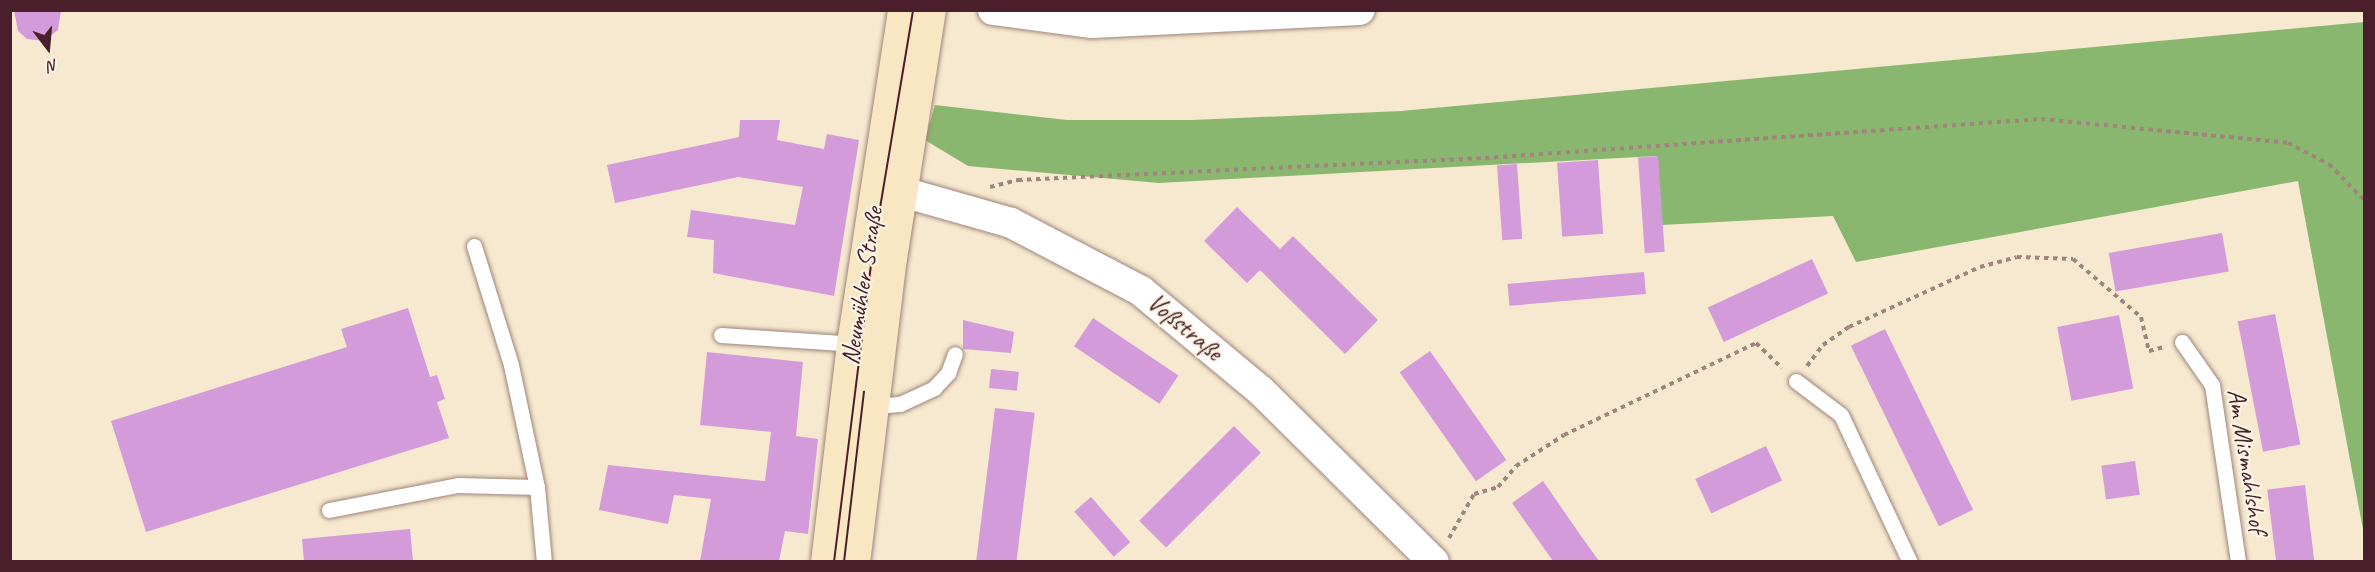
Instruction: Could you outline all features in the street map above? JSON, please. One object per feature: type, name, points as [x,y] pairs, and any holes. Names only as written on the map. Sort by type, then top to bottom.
[{"type":"main road","name":"Neumühler Straße","points":[[827,561],[858,405],[889,187],[904,10]]},
{"type":"main road","name":"Neumühler Straße","points":[[889,187],[929,10]]},
{"type":"main road","name":"Neumühler Straße","points":[[853,561],[858,405]]},
{"type":"street","points":[[999,11],[1092,23],[1360,10]]},
{"type":"street","name":"Voßstraße","points":[[889,187],[1011,223],[1142,291],[1261,391],[1440,552]]},
{"type":"lane","points":[[474,246],[511,365],[537,486],[544,561]]},
{"type":"lane","points":[[721,335],[865,345]]},
{"type":"lane","name":"Am Mismahlshof","points":[[2182,342],[2212,385],[2238,561]]},
{"type":"lane","points":[[858,405],[900,404],[934,388],[948,374],[955,354]]},
{"type":"lane","points":[[1796,381],[1841,414],[1910,561]]},
{"type":"lane","points":[[329,510],[458,485],[537,486]]},
{"type":"path","points":[[986,188],[1018,180],[1485,158],[2041,119],[2288,143],[2335,168],[2364,200]]},
{"type":"path","points":[[1440,552],[1474,494],[1498,487],[1535,454],[1756,343],[1796,381],[1823,345],[1849,327],[1980,267],[2017,258],[2073,259],[2141,317],[2149,351],[2182,342]]},
{"type":"green space","points":[[2364,22],[2364,535],[2298,181],[1856,262],[1833,216],[1662,225],[1657,156],[1159,183],[968,166],[925,140],[935,105],[1067,120],[1192,120],[1401,111]]},
{"type":"building","points":[[14,10],[61,10],[58,30],[44,41],[27,39],[18,31]]},
{"type":"building","points":[[740,120],[780,120],[777,140],[824,149],[827,134],[859,140],[834,296],[713,273],[714,240],[687,237],[691,210],[795,225],[803,187],[738,177],[615,203],[607,165],[739,137]]},
{"type":"building","points":[[1658,156],[1665,252],[1645,253],[1638,157]]},
{"type":"building","points":[[1598,160],[1603,234],[1562,237],[1557,163]]},
{"type":"building","points":[[1517,164],[1522,239],[1502,240],[1497,165]]},
{"type":"building","points":[[1237,207],[1280,249],[1293,236],[1378,320],[1345,354],[1260,270],[1247,283],[1204,241]]},
{"type":"building","points":[[2222,233],[2229,271],[2116,291],[2109,253]]},
{"type":"building","points":[[1812,259],[1828,293],[1724,342],[1708,308]]},
{"type":"building","points":[[1644,272],[1646,294],[1509,306],[1508,284]]},
{"type":"building","points":[[408,308],[430,377],[437,375],[445,399],[437,402],[449,438],[146,532],[111,421],[347,347],[341,329]]},
{"type":"building","points":[[2275,314],[2300,445],[2263,452],[2238,321]]},
{"type":"building","points":[[2119,315],[2133,389],[2071,401],[2057,327]]},
{"type":"building","points":[[1093,318],[1178,376],[1159,404],[1074,346]]},
{"type":"building","points":[[963,320],[1014,332],[1011,353],[963,349]]},
{"type":"building","points":[[1885,329],[1973,510],[1939,526],[1851,346]]},
{"type":"building","points":[[1430,351],[1506,460],[1476,481],[1400,372]]},
{"type":"building","points":[[707,352],[803,362],[796,436],[818,439],[808,534],[785,531],[779,561],[700,561],[711,499],[674,495],[668,524],[599,510],[608,465],[765,481],[771,432],[700,425]]},
{"type":"building","points":[[991,369],[1019,372],[1017,391],[989,388]]},
{"type":"building","points":[[995,408],[1035,413],[1016,562],[976,561]]},
{"type":"building","points":[[1234,426],[1261,453],[1166,548],[1139,521]]},
{"type":"building","points":[[1766,446],[1782,480],[1711,513],[1695,479]]},
{"type":"building","points":[[2135,461],[2140,495],[2106,499],[2101,466]]},
{"type":"building","points":[[1543,481],[1599,561],[1553,561],[1512,503]]},
{"type":"building","points":[[2305,485],[2314,561],[2276,562],[2267,490]]},
{"type":"building","points":[[1091,497],[1130,542],[1114,557],[1074,511]]},
{"type":"building","points":[[410,529],[413,561],[304,561],[302,539]]},
{"type":"tram line","points":[[834,562],[872,256],[913,10]]},
{"type":"tram line","points":[[844,562],[864,392]]}]
